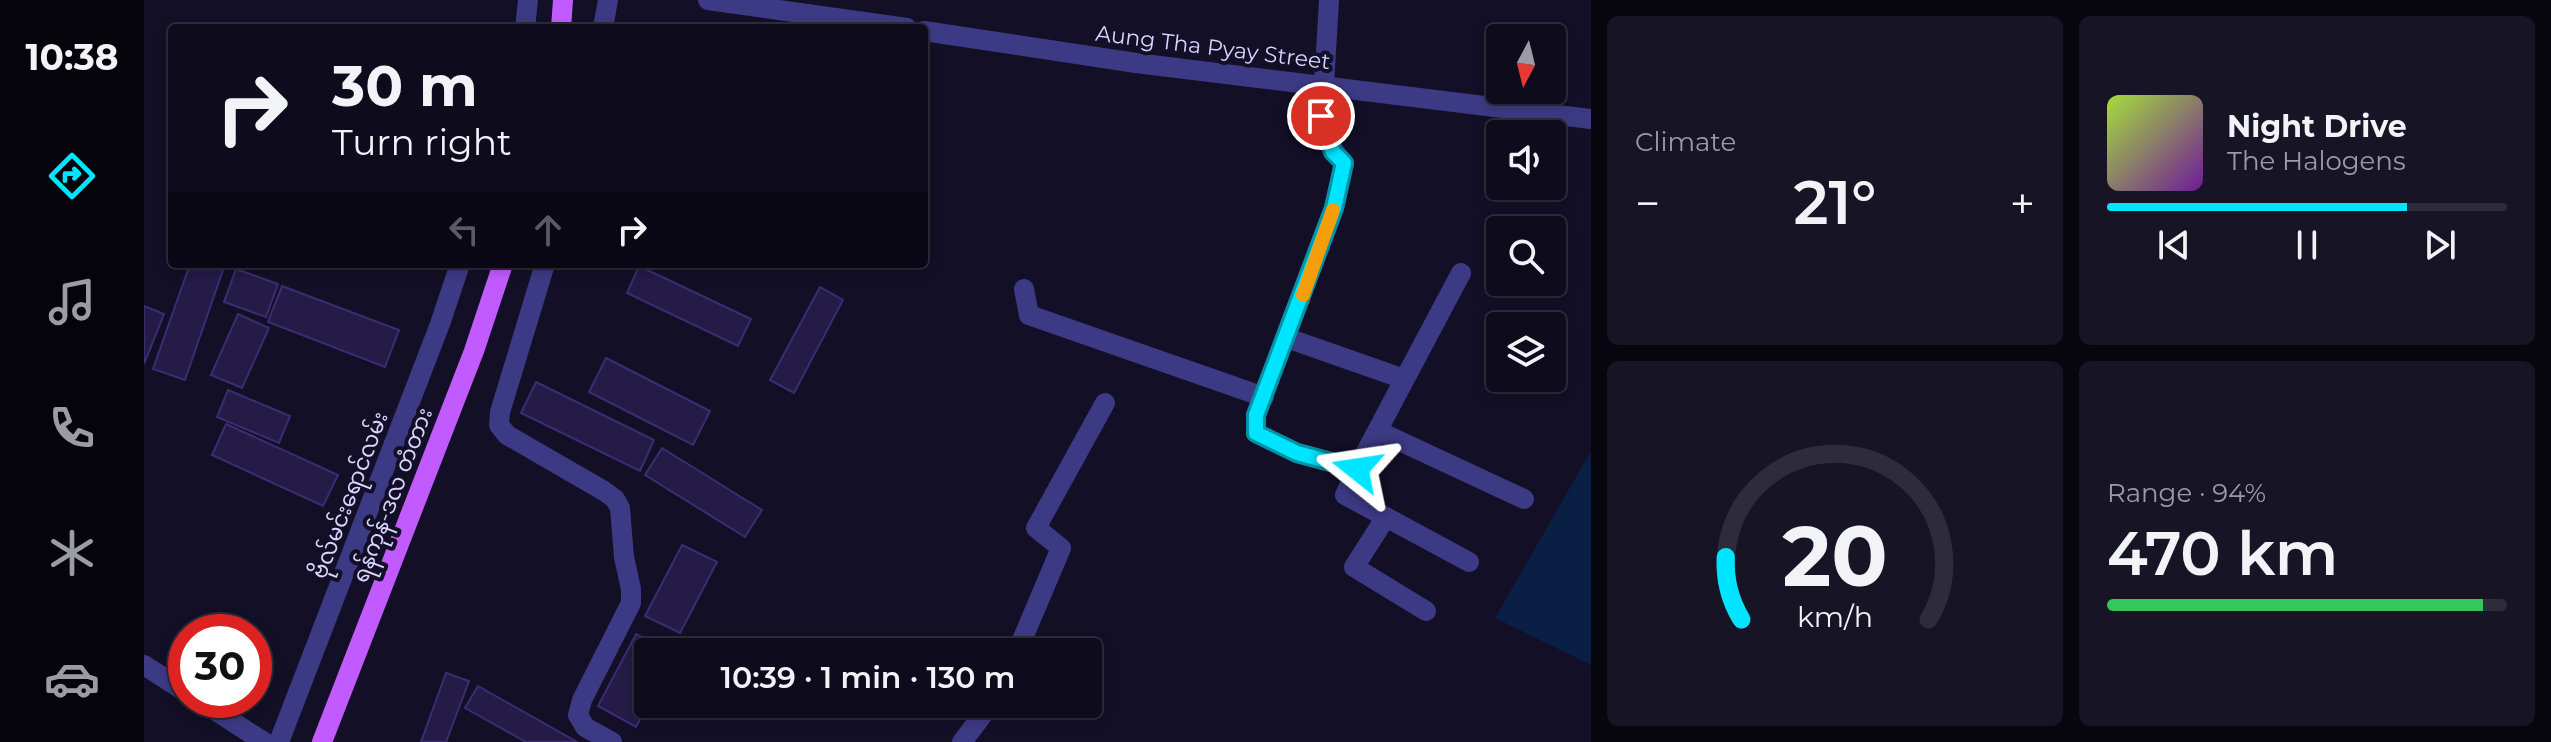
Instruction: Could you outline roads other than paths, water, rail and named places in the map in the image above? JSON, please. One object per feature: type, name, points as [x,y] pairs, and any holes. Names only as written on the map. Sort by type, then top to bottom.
[{"type":"main road","points":[[561,24],[563,0]]},
{"type":"main road","name":"ရန်ကုန်-ဒလ တံတား","points":[[322,742],[474,351],[502,268]]},
{"type":"street","points":[[525,24],[528,0]]},
{"type":"street","points":[[604,24],[608,0]]},
{"type":"street","points":[[708,0],[879,24]]},
{"type":"street","points":[[1329,0],[1320,85],[1321,116],[1333,152],[1344,163],[1334,208],[1256,415],[1256,433],[1297,453],[1357,469]]},
{"type":"street","name":"Aung Tha Pyay Street","points":[[928,32],[1136,63],[1591,119]]},
{"type":"street","name":"ဗိုလ်မင်းရောင်လမ်း","points":[[279,742],[435,339],[459,268]]},
{"type":"street","points":[[544,268],[500,412],[499,425],[507,435],[604,491],[615,499],[620,508],[631,603],[582,700],[578,715],[585,727],[612,742]]},
{"type":"street","points":[[1461,273],[1345,495],[1469,562]]},
{"type":"street","points":[[1024,289],[1029,315],[1264,397]]},
{"type":"street","points":[[1287,338],[1404,379]]},
{"type":"street","points":[[1023,638],[1061,548],[1036,528],[1105,403]]},
{"type":"street","points":[[1378,431],[1524,499]]},
{"type":"street","points":[[1386,517],[1354,567],[1426,611]]},
{"type":"street","points":[[144,665],[168,680]]},
{"type":"street","points":[[227,718],[264,742]]},
{"type":"street","points":[[962,742],[980,718]]},
{"type":"water","points":[[1591,451],[1591,665],[1495,618]]}]
